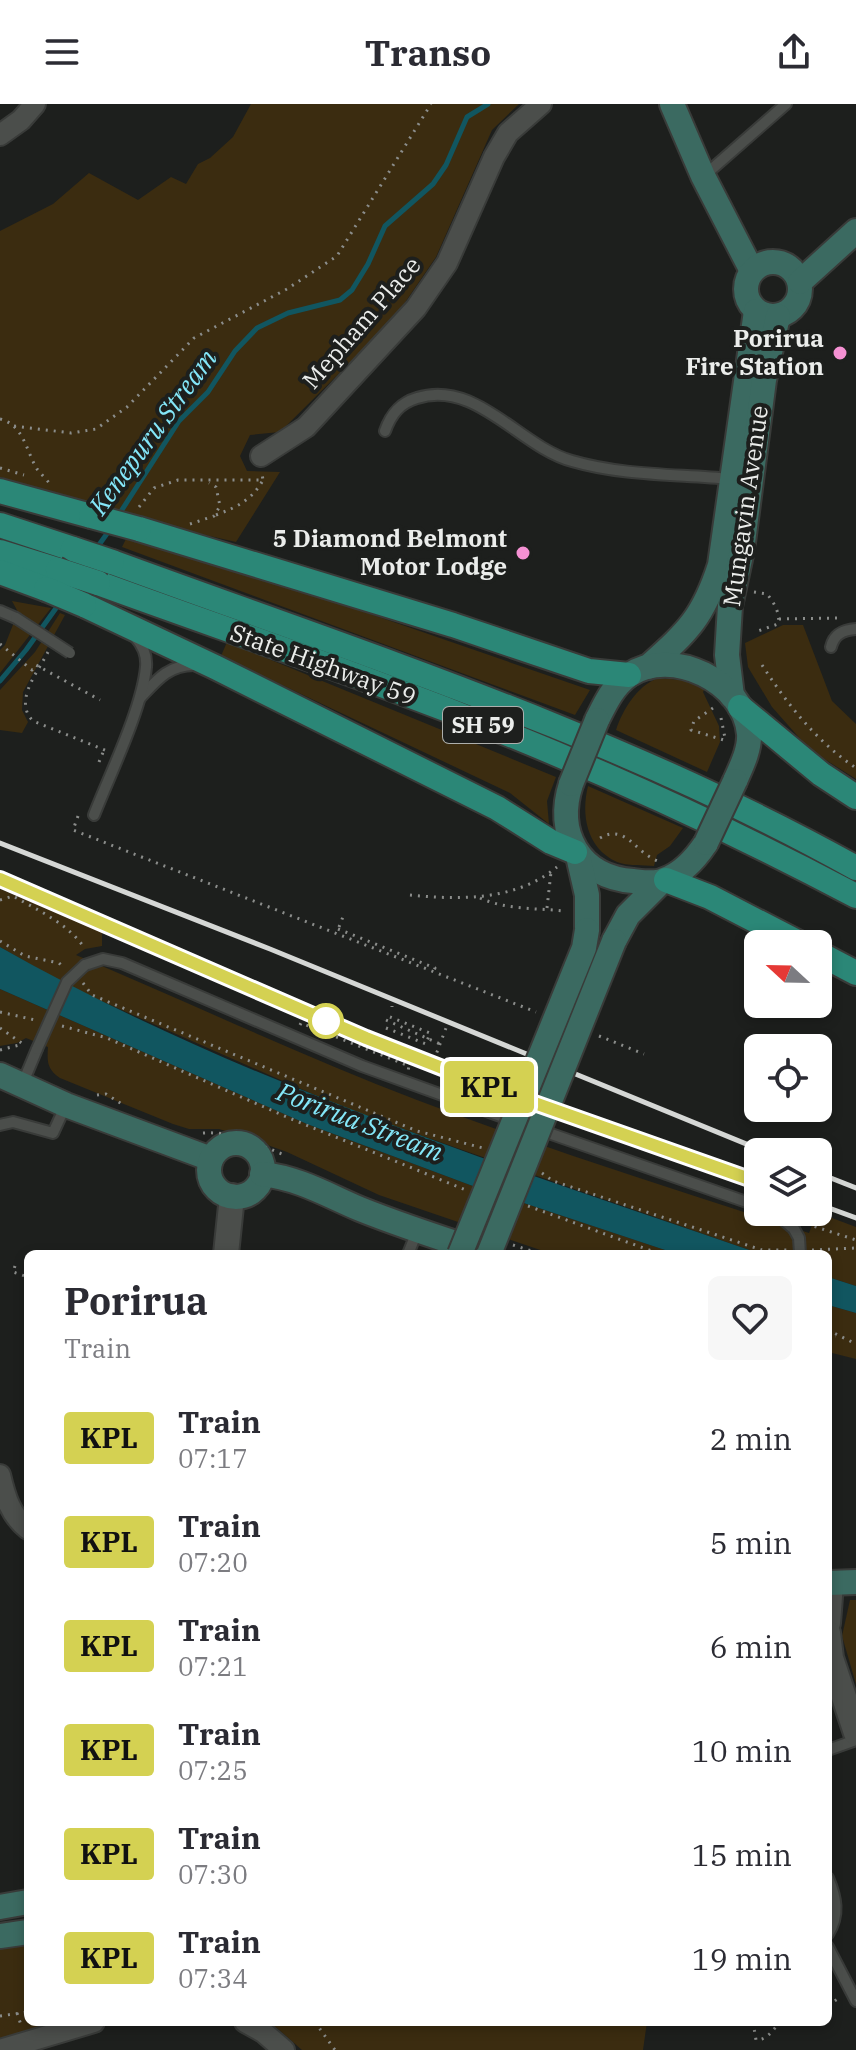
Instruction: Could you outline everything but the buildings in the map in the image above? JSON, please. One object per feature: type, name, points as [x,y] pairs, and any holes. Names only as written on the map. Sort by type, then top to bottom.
[{"type":"main road","points":[[672,104],[703,176],[752,271]]},
{"type":"main road","points":[[800,282],[795,272],[782,263],[766,262],[752,271],[745,284],[745,292],[747,299],[767,314],[786,313],[796,303],[800,282],[856,231]]},
{"type":"main road","name":"Mungavin Avenue","points":[[462,1250],[584,948],[587,895],[570,858],[565,809],[571,784],[611,693],[694,622],[710,596],[720,565],[732,479],[767,314]]},
{"type":"main road","name":"Mungavin Avenue","points":[[491,1250],[614,941],[628,915],[665,874],[689,864],[706,843],[735,781],[748,744],[749,732],[728,709],[727,655],[730,606],[742,550],[764,380],[767,314]]},
{"type":"main road","points":[[0,491],[139,529],[453,625],[589,671],[639,671],[668,664],[698,671],[711,678],[728,709],[856,797]]},
{"type":"main road","name":"State Highway 59","points":[[0,525],[112,562],[559,729],[698,789],[856,868]]},
{"type":"main road","name":"State Highway 59","points":[[0,552],[52,580],[98,583],[380,684],[510,736],[636,788],[773,851],[856,896]]},
{"type":"main road","points":[[0,572],[52,580],[84,605],[497,808],[551,842],[570,858],[615,878],[665,874],[774,930]]},
{"type":"main road","points":[[832,960],[856,973]]},
{"type":"main road","points":[[11,1080],[66,1105],[211,1159]]},
{"type":"main road","points":[[235,1142],[246,1144],[255,1150],[260,1159],[262,1174],[258,1185],[249,1193],[232,1196],[220,1192],[212,1183],[209,1171],[211,1159],[216,1150],[225,1145],[235,1142]]},
{"type":"main road","points":[[262,1174],[303,1182],[359,1208],[477,1250]]},
{"type":"main road","points":[[832,1583],[856,1582]]},
{"type":"main road","points":[[0,1907],[24,1903]]},
{"type":"main road","points":[[0,1936],[24,1933]]},
{"type":"street","points":[[0,135],[21,120],[35,104]]},
{"type":"street","name":"Mepham Place","points":[[261,456],[306,427],[416,308],[447,263],[494,157],[508,133],[541,104]]},
{"type":"street","points":[[226,1250],[232,1196]]},
{"type":"street","points":[[0,1475],[5,1498],[24,1525]]},
{"type":"street","points":[[832,1661],[856,1733]]},
{"type":"street","points":[[0,2050],[27,2046],[83,2026]]},
{"type":"street","points":[[258,2035],[284,2050]]},
{"type":"lane","points":[[703,176],[786,104]]},
{"type":"lane","points":[[385,431],[396,410],[409,400],[441,395],[475,405],[504,421],[536,446],[574,462],[611,469],[732,479]]},
{"type":"lane","points":[[0,611],[70,653]]},
{"type":"lane","points":[[94,815],[140,698],[146,667],[142,645],[127,627]]},
{"type":"lane","points":[[831,647],[838,633],[856,629]]},
{"type":"lane","points":[[140,698],[165,672],[177,667],[189,664],[215,667]]},
{"type":"lane","points":[[11,1080],[37,1049],[67,982],[85,965],[103,959],[122,963],[420,1089],[744,1201]]},
{"type":"lane","points":[[0,1125],[13,1122],[53,1133],[66,1105]]},
{"type":"lane","points":[[790,1226],[799,1238],[799,1250]]},
{"type":"lane","points":[[410,1250],[417,1230]]},
{"type":"lane","points":[[832,1749],[856,1740]]},
{"type":"lane","points":[[832,1887],[836,1909],[832,1928]]},
{"type":"lane","points":[[832,1955],[856,2001]]},
{"type":"path","points":[[0,419],[14,426],[71,433],[96,429],[127,407],[194,338],[287,289],[337,256],[431,104]]},
{"type":"path","points":[[14,426],[38,469],[52,486]]},
{"type":"path","points":[[185,525],[239,507],[256,493],[263,480],[261,456]]},
{"type":"path","points":[[214,516],[220,506],[219,496],[216,487],[206,481],[263,480]]},
{"type":"path","points":[[754,592],[767,594],[773,600],[779,619],[778,624],[755,632]]},
{"type":"path","points":[[779,619],[841,618]]},
{"type":"path","points":[[2,645],[32,670],[36,665],[100,700]]},
{"type":"path","points":[[762,665],[810,729],[856,768]]},
{"type":"path","points":[[725,738],[697,733],[690,727],[694,721],[728,709],[725,738],[729,747]]},
{"type":"path","points":[[99,762],[104,750]]},
{"type":"path","points":[[78,816],[73,830],[545,1016]]},
{"type":"path","points":[[600,838],[609,833],[618,833],[651,858],[665,874]]},
{"type":"path","points":[[410,895],[452,900],[480,898],[527,883],[551,872],[570,858]]},
{"type":"path","points":[[547,909],[551,872]]},
{"type":"path","points":[[0,900],[13,896],[57,921],[73,934],[86,951]]},
{"type":"path","points":[[480,898],[491,903],[564,911]]},
{"type":"path","points":[[336,934],[344,914]]},
{"type":"path","points":[[338,929],[435,968],[433,973]]},
{"type":"path","points":[[0,941],[25,956],[59,963],[67,970]]},
{"type":"path","points":[[75,977],[92,995],[120,1007],[417,1131],[490,1151]]},
{"type":"path","points":[[0,1012],[44,1022]]},
{"type":"path","points":[[386,1028],[426,1044],[430,1033],[388,1018]]},
{"type":"path","points":[[58,1025],[107,1038],[289,1118],[479,1193]]},
{"type":"path","points":[[300,1025],[409,1066],[408,1071]]},
{"type":"path","points":[[0,1028],[23,1044],[0,1050]]},
{"type":"path","points":[[434,1060],[446,1028]]},
{"type":"path","points":[[587,1032],[644,1054]]},
{"type":"path","points":[[428,1039],[440,1044]]},
{"type":"path","points":[[530,1168],[553,1181],[762,1250]]},
{"type":"path","points":[[520,1204],[650,1250]]},
{"type":"path","points":[[805,1233],[802,1226],[808,1224],[856,1240]]},
{"type":"path","points":[[828,1250],[856,1248]]},
{"type":"path","points":[[15,1266],[13,1272],[24,1278]]},
{"type":"path","points":[[832,1333],[856,1344]]},
{"type":"path","points":[[0,2016],[24,2013]]},
{"type":"path","points":[[318,2026],[335,2050]]},
{"type":"path","points":[[754,2026],[756,2041],[766,2037],[776,2026]]},
{"type":"shaded area","points":[[251,104],[519,104],[492,130],[436,257],[393,320],[280,432],[250,435],[240,456],[247,471],[280,472],[236,542],[170,527],[0,477],[0,231],[53,204],[89,173],[138,200],[171,177],[186,184],[198,164],[210,158],[233,137]]},
{"type":"shaded area","points":[[130,531],[590,690],[575,715],[122,547]]},
{"type":"shaded area","points":[[12,601],[51,608],[0,673],[0,650],[18,612]]},
{"type":"shaded area","points":[[60,613],[65,615],[23,692],[22,710],[28,722],[22,733],[0,730],[0,690],[35,652]]},
{"type":"shaded area","points":[[783,625],[803,625],[832,701],[856,724],[856,779],[810,750],[772,707],[748,667],[745,643]]},
{"type":"shaded area","points":[[227,642],[556,777],[547,801],[549,824],[510,793],[221,656]]},
{"type":"shaded area","points":[[658,678],[683,680],[705,688],[703,692],[719,726],[720,742],[707,772],[616,730],[632,699]]},
{"type":"shaded area","points":[[588,786],[683,828],[670,846],[657,855],[654,866],[617,862],[598,848],[588,829],[585,808]]},
{"type":"shaded area","points":[[0,889],[102,931],[102,946],[85,949],[76,955],[374,1083],[563,1153],[744,1212],[744,1226],[787,1226],[809,1233],[812,1226],[832,1226],[832,1218],[856,1227],[856,1286],[832,1278],[832,1250],[750,1250],[351,1111],[74,989],[0,947]]},
{"type":"shaded area","points":[[0,989],[307,1124],[470,1185],[665,1250],[540,1250],[379,1195],[287,1152],[219,1129],[189,1129],[173,1124],[60,1078],[49,1065],[48,1047],[26,1038],[0,1046]]},
{"type":"shaded area","points":[[832,1306],[856,1313],[856,1359],[832,1353]]},
{"type":"shaded area","points":[[850,1600],[856,1600],[856,1684],[842,1636]]},
{"type":"shaded area","points":[[24,1941],[24,2026],[47,2026],[0,2039],[0,1946]]},
{"type":"shaded area","points":[[273,2026],[646,2026],[643,2050],[302,2050]]},
{"type":"water","name":"Porirua Stream","points":[[0,947],[90,995],[277,1080],[470,1153],[749,1250],[665,1250],[470,1185],[307,1124],[0,989]]},
{"type":"water","points":[[832,1278],[856,1286],[856,1313],[832,1306]]},
{"type":"waterway","name":"Kenepuru Stream","points":[[118,516],[179,421],[208,392],[235,351],[257,328],[288,313],[340,300],[352,290],[385,226],[433,184],[446,165],[467,117],[488,104]]},
{"type":"waterway","name":"Kenepuru Stream","points":[[96,549],[111,528]]},
{"type":"waterway","name":"Kenepuru Stream","points":[[0,681],[59,604]]},
{"type":"railway","points":[[0,843],[270,949],[744,1143]]},
{"type":"railway","points":[[0,879],[366,1038],[506,1093],[744,1177]]},
{"type":"railway","points":[[832,1179],[856,1188]]},
{"type":"railway","points":[[832,1209],[856,1218]]},
{"type":"train","name":"KPL","points":[[0,879],[366,1038],[506,1093],[744,1177]]},
{"type":"place","name":"Porirua Fire Station","points":[[840,353]]},
{"type":"place","name":"5 Diamond Belmont Motor Lodge","points":[[523,553]]}]
